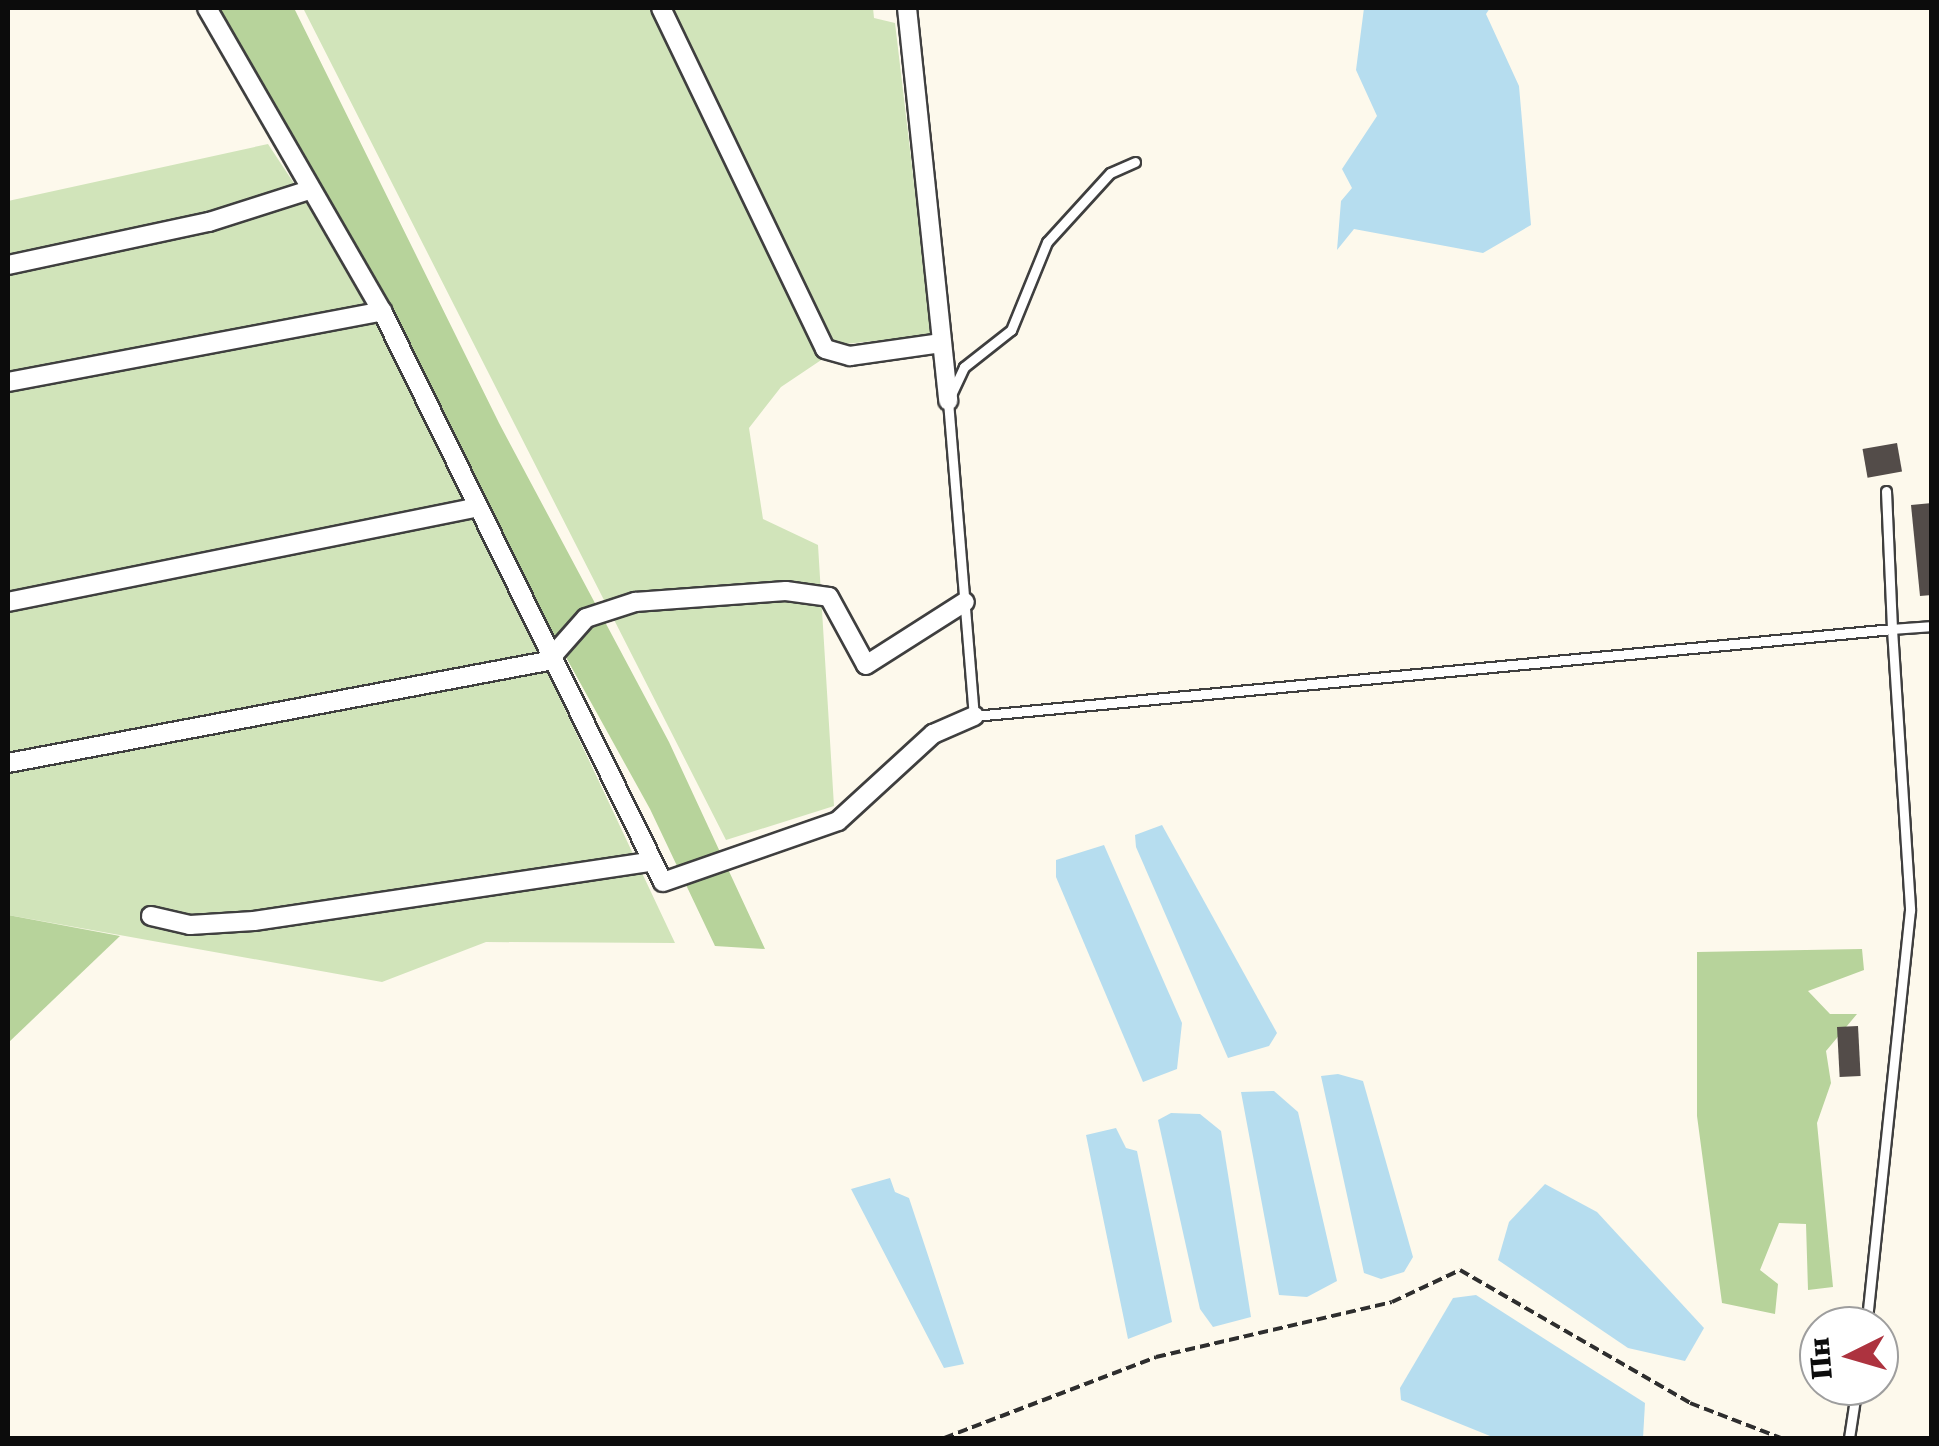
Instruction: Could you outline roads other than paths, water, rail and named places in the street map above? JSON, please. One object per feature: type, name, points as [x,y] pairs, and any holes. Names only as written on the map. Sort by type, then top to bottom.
[{"type":"street","points":[[207,8],[306,191],[382,311],[548,661],[649,862],[663,882],[838,822],[933,734],[974,716]]},
{"type":"street","points":[[661,8],[825,349],[850,356],[941,343]]},
{"type":"street","points":[[907,8],[948,400]]},
{"type":"street","points":[[8,265],[208,222],[306,191]]},
{"type":"street","points":[[8,382],[382,311]]},
{"type":"street","points":[[8,602],[476,508]]},
{"type":"street","points":[[8,763],[548,661],[586,618],[635,602],[786,591],[829,598],[866,665],[965,602]]},
{"type":"street","points":[[151,916],[190,925],[254,920],[649,862]]},
{"type":"lane","points":[[1135,162],[1110,173],[1048,242],[1012,330],[964,367],[948,400],[974,716],[1932,626]]},
{"type":"lane","points":[[1868,1306],[1910,910],[1886,492]]},
{"type":"lane","points":[[1849,1438],[1854,1406]]},
{"type":"water","points":[[1364,8],[1490,8],[1486,14],[1519,86],[1531,225],[1483,253],[1354,229],[1337,250],[1341,201],[1352,188],[1342,169],[1377,116],[1356,70]]},
{"type":"water","points":[[1162,825],[1277,1033],[1269,1046],[1228,1058],[1136,847],[1135,835]]},
{"type":"water","points":[[1104,845],[1182,1023],[1177,1069],[1143,1082],[1056,877],[1056,860]]},
{"type":"water","points":[[1338,1074],[1363,1081],[1413,1257],[1404,1272],[1381,1279],[1364,1273],[1321,1076]]},
{"type":"water","points":[[1274,1091],[1298,1112],[1337,1281],[1307,1297],[1279,1295],[1241,1092]]},
{"type":"water","points":[[1171,1113],[1200,1114],[1221,1131],[1251,1317],[1213,1327],[1200,1309],[1158,1120]]},
{"type":"water","points":[[1116,1128],[1126,1148],[1137,1151],[1172,1322],[1128,1339],[1086,1135]]},
{"type":"water","points":[[890,1178],[895,1192],[909,1198],[964,1364],[944,1368],[851,1189]]},
{"type":"water","points":[[1545,1184],[1597,1212],[1704,1328],[1685,1361],[1628,1348],[1498,1260],[1509,1222]]},
{"type":"water","points":[[1476,1295],[1645,1403],[1643,1438],[1495,1438],[1401,1400],[1400,1388],[1453,1298]]}]
